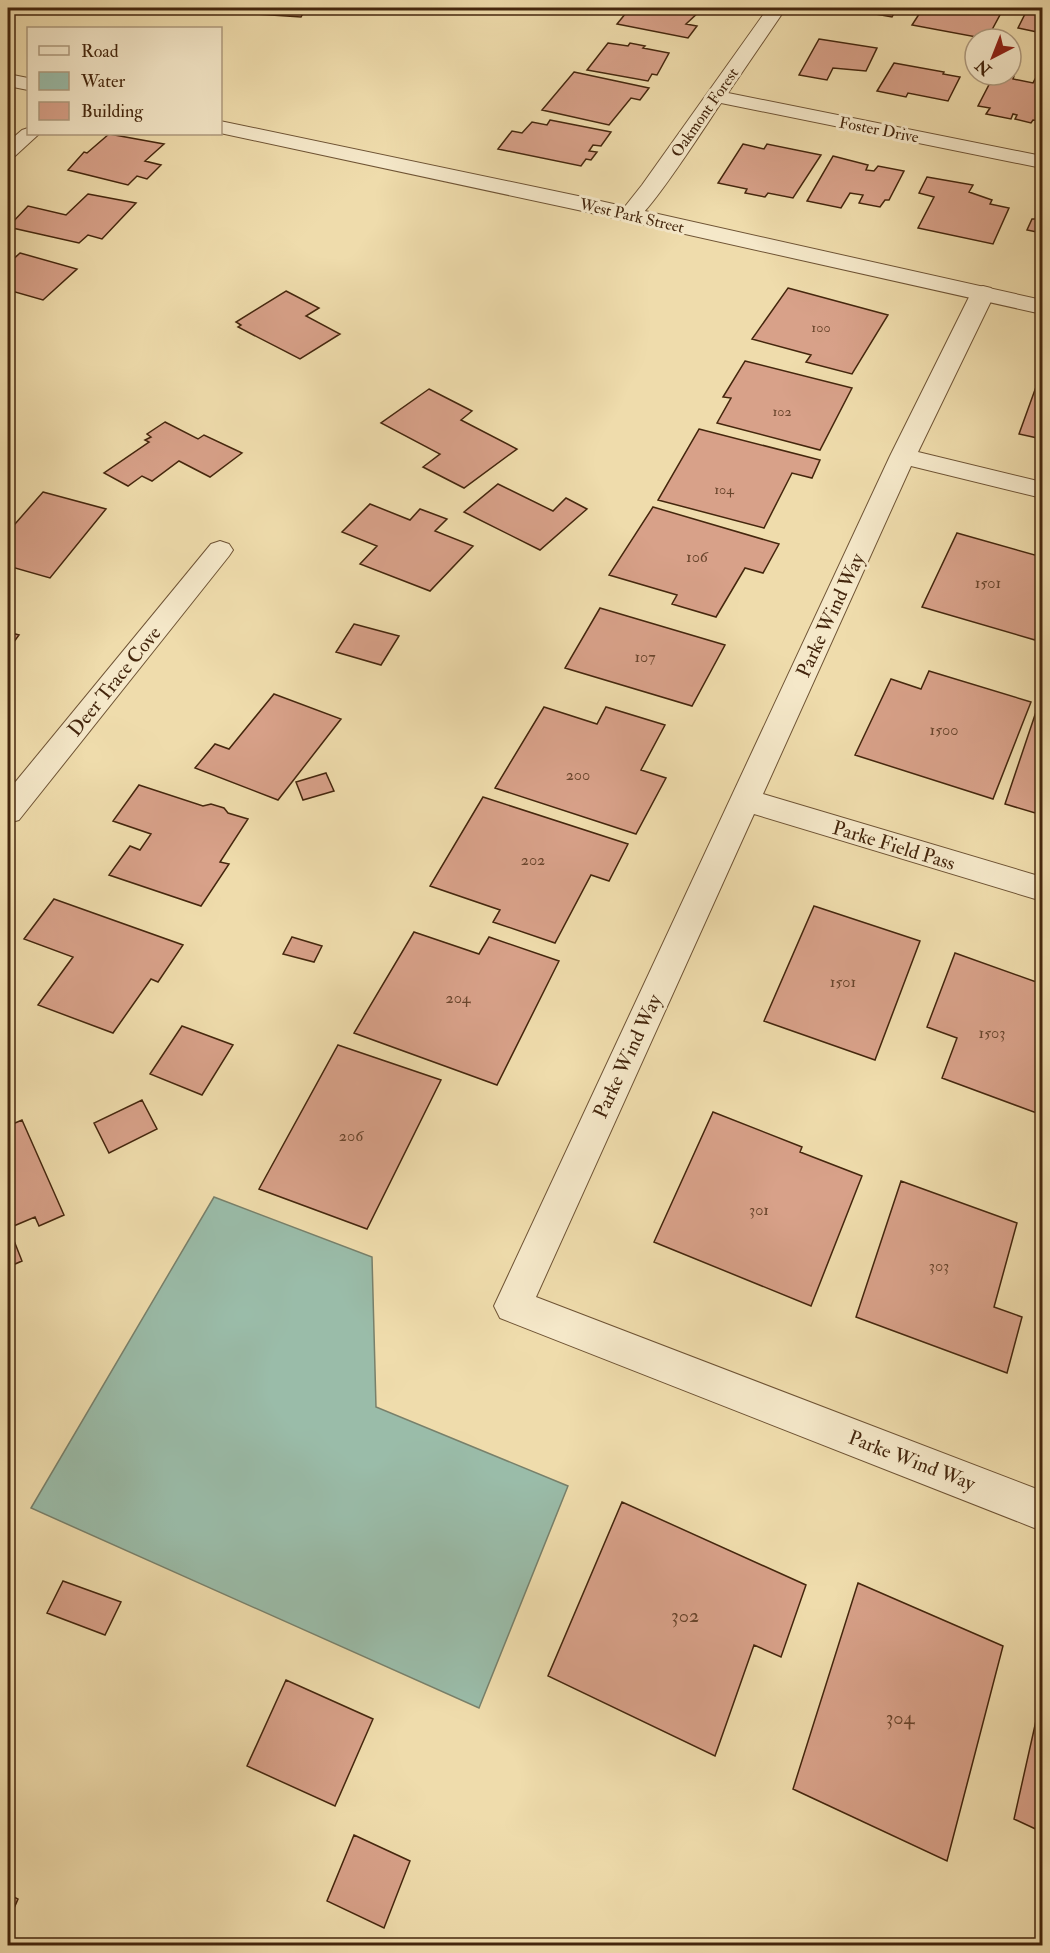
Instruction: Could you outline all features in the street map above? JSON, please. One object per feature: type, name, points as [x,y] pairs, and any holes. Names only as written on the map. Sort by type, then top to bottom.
[{"type":"street","name":"Oakmont Forest","points":[[630,214],[650,190],[777,8]]},
{"type":"street","points":[[8,80],[27,84]]},
{"type":"street","name":"Foster Drive","points":[[715,96],[1042,162]]},
{"type":"street","name":"West Park Street","points":[[222,127],[630,214],[1042,307]]},
{"type":"street","points":[[8,152],[28,135]]},
{"type":"street","name":"Parke Wind Way","points":[[983,293],[903,456],[513,1306],[1042,1511]]},
{"type":"street","points":[[903,456],[1042,490]]},
{"type":"street","name":"Deer Trace Cove","points":[[8,812],[220,550]]},
{"type":"street","name":"Parke Field Pass","points":[[745,800],[1042,889]]},
{"type":"water","points":[[214,1197],[372,1257],[376,1407],[568,1486],[479,1708],[31,1508]]},
{"type":"building","points":[[260,8],[306,8],[301,17],[257,14]]},
{"type":"building","points":[[630,8],[702,9],[686,24],[697,26],[688,38],[617,24]]},
{"type":"building","points":[[841,8],[897,8],[892,17]]},
{"type":"building","points":[[923,8],[972,8],[1001,13],[993,27],[963,27],[963,35],[912,25]]},
{"type":"building","points":[[1028,8],[1042,8],[1042,33],[1018,27]]},
{"type":"building","points":[[819,39],[877,48],[866,71],[833,68],[827,80],[799,75]]},
{"type":"building","points":[[608,43],[628,46],[630,43],[669,53],[657,75],[652,74],[648,81],[587,70]]},
{"type":"building","points":[[894,63],[960,77],[948,101],[908,93],[906,97],[877,91]]},
{"type":"building","points":[[574,72],[649,88],[640,100],[631,98],[609,125],[542,110]]},
{"type":"building","points":[[1035,79],[1042,80],[1042,121],[1033,120],[1031,123],[1015,119],[1017,115],[1013,114],[1011,119],[986,114],[990,108],[978,106],[988,87],[1023,87],[1023,81],[1033,83]]},
{"type":"building","points":[[550,120],[611,132],[601,146],[593,145],[589,151],[597,152],[591,160],[586,159],[581,166],[498,149],[512,131],[522,133],[532,122],[547,125]]},
{"type":"building","points":[[108,135],[164,144],[145,161],[161,165],[147,179],[137,176],[128,185],[68,170],[84,152],[87,153]]},
{"type":"building","points":[[743,144],[764,149],[767,144],[821,155],[793,198],[768,193],[765,197],[745,193],[747,189],[718,183]]},
{"type":"building","points":[[833,156],[868,165],[866,170],[874,171],[878,166],[904,171],[889,200],[885,200],[880,207],[859,203],[863,195],[850,193],[841,208],[807,201]]},
{"type":"building","points":[[927,177],[973,185],[969,192],[992,200],[990,204],[1009,208],[993,244],[918,228],[934,197],[919,193]]},
{"type":"building","points":[[88,194],[136,203],[102,239],[88,235],[79,243],[8,227],[28,206],[66,215]]},
{"type":"building","points":[[1042,202],[1042,233],[1027,230],[1032,219],[1035,219]]},
{"type":"building","points":[[20,253],[77,269],[43,300],[8,290],[8,264]]},
{"type":"building","points":[[788,288],[888,315],[852,374],[806,362],[811,355],[752,339]]},
{"type":"building","points":[[286,291],[319,308],[306,316],[340,334],[300,359],[238,327],[241,325],[236,322]]},
{"type":"building","points":[[745,361],[852,388],[820,450],[717,423],[731,398],[723,397]]},
{"type":"building","points":[[1042,374],[1042,439],[1019,434]]},
{"type":"building","points":[[429,389],[472,411],[461,420],[517,449],[464,488],[423,467],[440,454],[381,423]]},
{"type":"building","points":[[165,422],[198,439],[204,435],[242,453],[210,477],[179,461],[152,481],[142,476],[128,486],[104,473],[149,442],[145,440],[151,437],[147,434]]},
{"type":"building","points":[[699,429],[820,460],[812,478],[792,473],[764,528],[658,500]]},
{"type":"building","points":[[498,484],[553,511],[566,498],[587,509],[540,550],[464,512]]},
{"type":"building","points":[[43,492],[106,509],[50,578],[8,566],[8,532]]},
{"type":"building","points":[[370,504],[410,520],[420,509],[447,519],[435,531],[473,546],[430,591],[360,564],[377,546],[342,532]]},
{"type":"building","points":[[653,507],[779,544],[763,573],[745,568],[716,617],[672,604],[677,595],[609,575]]},
{"type":"building","points":[[957,533],[1042,557],[1042,621],[1035,640],[922,607]]},
{"type":"building","points":[[600,608],[725,645],[692,706],[565,668]]},
{"type":"building","points":[[354,624],[399,636],[381,665],[336,652]]},
{"type":"building","points":[[8,632],[19,635],[8,650]]},
{"type":"building","points":[[929,671],[1031,702],[993,799],[855,755],[891,679],[921,689]]},
{"type":"building","points":[[274,694],[341,719],[278,800],[195,768],[215,744],[229,749]]},
{"type":"building","points":[[1039,703],[1042,704],[1042,815],[1005,804]]},
{"type":"building","points":[[544,707],[597,724],[606,707],[665,725],[641,770],[666,778],[636,834],[495,788]]},
{"type":"building","points":[[326,773],[334,791],[303,800],[296,782]]},
{"type":"building","points":[[139,785],[203,806],[211,804],[224,808],[228,813],[248,819],[220,862],[229,864],[201,906],[109,875],[130,846],[140,850],[151,834],[113,821]]},
{"type":"building","points":[[483,797],[628,844],[609,881],[591,875],[555,943],[493,922],[500,910],[430,886]]},
{"type":"building","points":[[54,899],[183,945],[158,982],[151,979],[113,1033],[38,1005],[73,957],[24,939]]},
{"type":"building","points":[[814,906],[920,941],[875,1060],[764,1021]]},
{"type":"building","points":[[414,932],[479,954],[489,937],[559,961],[497,1085],[354,1033]]},
{"type":"building","points":[[292,937],[322,946],[314,962],[283,954]]},
{"type":"building","points":[[955,953],[1042,984],[1042,1115],[942,1078],[957,1038],[927,1027]]},
{"type":"building","points":[[182,1026],[233,1045],[202,1095],[150,1074]]},
{"type":"building","points":[[338,1045],[441,1080],[367,1229],[259,1189]]},
{"type":"building","points":[[142,1100],[157,1129],[109,1153],[94,1123]]},
{"type":"building","points":[[713,1112],[802,1147],[800,1152],[862,1176],[811,1306],[654,1242]]},
{"type":"building","points":[[22,1120],[64,1215],[39,1226],[35,1217],[9,1228],[22,1261],[8,1267],[8,1126]]},
{"type":"building","points":[[901,1181],[1017,1223],[994,1307],[1022,1317],[1007,1373],[856,1317]]},
{"type":"building","points":[[622,1502],[806,1585],[781,1657],[754,1645],[715,1756],[548,1676]]},
{"type":"building","points":[[63,1581],[121,1602],[105,1635],[47,1613]]},
{"type":"building","points":[[858,1583],[1003,1646],[947,1861],[793,1789]]},
{"type":"building","points":[[286,1680],[373,1719],[335,1806],[247,1766]]},
{"type":"building","points":[[1042,1694],[1042,1832],[1014,1819]]},
{"type":"building","points":[[354,1835],[410,1861],[384,1928],[327,1901]]},
{"type":"building","points":[[8,1894],[18,1899],[8,1922]]}]
